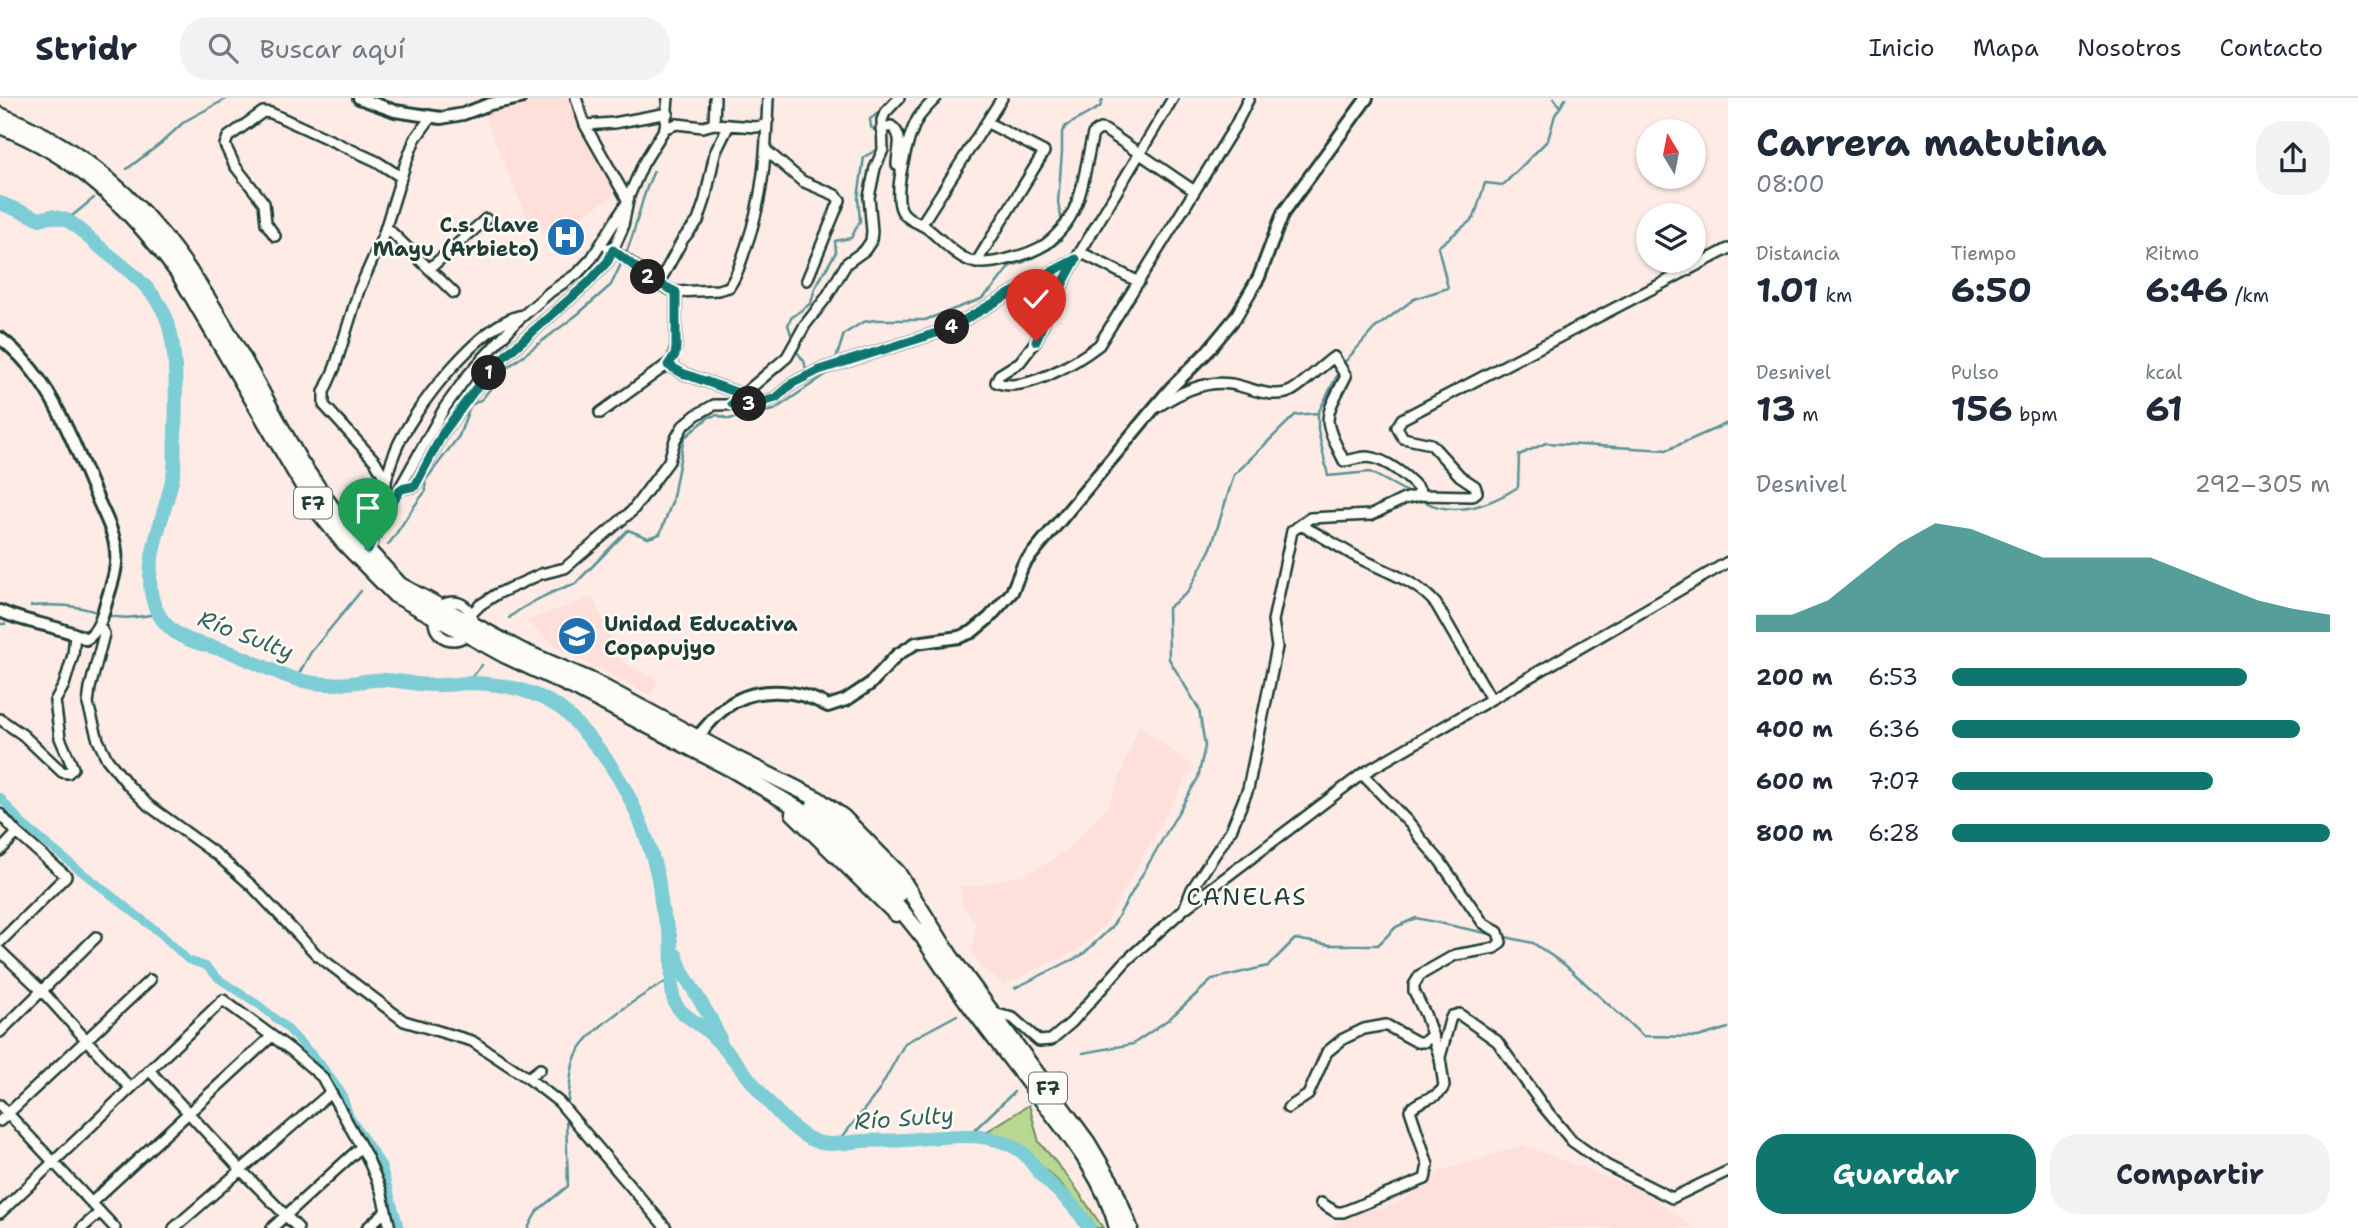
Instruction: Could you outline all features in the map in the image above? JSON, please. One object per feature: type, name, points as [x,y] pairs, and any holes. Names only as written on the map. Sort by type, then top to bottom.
[{"type":"highway","name":"F7","points":[[0,114],[60,144],[104,174],[135,202],[163,234],[196,278],[318,490],[341,521],[419,603]]},
{"type":"highway","name":"F7","points":[[0,126],[49,149],[71,163],[100,184],[140,224],[179,274],[317,510],[343,542],[396,595],[419,603],[775,794],[809,815],[826,830],[885,890],[922,936],[1067,1133],[1095,1175],[1118,1228]]},
{"type":"highway","points":[[419,603],[439,614]]},
{"type":"highway","points":[[467,629],[488,640]]},
{"type":"highway","name":"F7","points":[[488,640],[522,651],[590,680],[818,799],[843,817],[898,873],[951,957],[1088,1143],[1113,1185],[1130,1228]]},
{"type":"street","points":[[361,99],[395,111],[431,117],[453,117],[490,104],[520,98]]},
{"type":"street","points":[[576,98],[585,125],[628,201]]},
{"type":"street","points":[[401,489],[415,486],[443,433],[482,380],[506,355],[588,283],[608,261],[622,230],[628,201],[643,164],[665,128],[668,98]]},
{"type":"street","points":[[714,124],[715,98]]},
{"type":"street","points":[[601,244],[659,284],[676,292],[725,289],[733,282],[759,208],[767,151],[768,98]]},
{"type":"street","points":[[732,404],[787,357],[805,325],[848,263],[865,250],[871,241],[869,197],[873,175],[883,150],[881,129],[885,113],[899,98]]},
{"type":"street","points":[[936,98],[918,119],[903,159],[899,204],[902,211],[966,260],[976,263],[997,261],[1037,249],[1051,240],[1064,227],[1076,207],[1096,131],[1105,130],[1193,191]]},
{"type":"street","points":[[921,225],[1002,98]]},
{"type":"street","points":[[1173,98],[1079,256],[1048,311],[1036,341],[1020,362],[999,375],[996,382],[1006,387],[1043,378],[1081,359],[1098,345],[1235,126],[1249,98]]},
{"type":"street","points":[[697,737],[723,709],[746,695],[784,692],[828,706],[846,700],[870,684],[897,654],[915,643],[959,637],[972,632],[989,618],[1012,592],[1023,565],[1171,388],[1206,354],[1235,318],[1259,277],[1283,213],[1367,98]]},
{"type":"street","points":[[275,236],[266,223],[264,203],[234,166],[225,145],[228,137],[263,112],[271,113],[376,161],[401,177]]},
{"type":"street","points":[[585,125],[614,123],[668,113]]},
{"type":"street","points":[[386,480],[375,461],[324,405],[322,397],[335,367],[359,290],[386,227],[415,139],[431,117]]},
{"type":"street","points":[[665,128],[677,124],[762,127],[768,120]]},
{"type":"street","points":[[976,263],[1044,152],[988,123]]},
{"type":"street","points":[[659,284],[683,239],[698,221],[715,153],[729,125]]},
{"type":"street","points":[[881,129],[891,126],[898,133],[900,184]]},
{"type":"street","points":[[767,151],[802,181],[835,195],[840,200],[807,280]]},
{"type":"street","points":[[368,550],[445,407],[488,351],[550,292],[578,273],[601,244],[628,201]]},
{"type":"street","points":[[429,269],[486,219]]},
{"type":"street","points":[[386,227],[454,293]]},
{"type":"street","points":[[1184,909],[1192,889],[1231,830],[1248,789],[1277,647],[1273,621],[1292,531],[1310,518],[1371,515],[1404,499],[1423,495],[1472,495],[1477,492],[1475,486],[1460,476],[1431,444],[1403,438],[1397,427],[1402,419],[1728,249]]},
{"type":"street","points":[[1079,256],[1139,282]]},
{"type":"street","points":[[439,614],[444,639],[467,629],[480,605],[497,594],[541,574],[565,568],[632,511],[669,461],[682,426],[696,415],[714,405],[756,404],[776,398],[793,383],[819,370],[949,329],[1079,256]]},
{"type":"street","points":[[600,413],[668,365],[675,355],[676,292]]},
{"type":"street","points":[[381,522],[386,480],[398,444],[434,387],[488,334],[513,316],[525,315]]},
{"type":"street","points":[[0,611],[27,622],[86,639],[92,635],[101,619],[116,563],[111,528],[47,391],[35,373],[2,343]]},
{"type":"street","points":[[1149,414],[1168,400],[1206,384],[1229,384],[1264,393],[1290,392],[1334,357],[1346,376],[1326,415],[1329,431],[1344,461],[1368,457],[1390,465],[1415,483],[1423,495]]},
{"type":"street","points":[[668,365],[682,373],[744,395]]},
{"type":"street","points":[[1300,525],[1424,590],[1436,604],[1491,699]]},
{"type":"street","points":[[993,1013],[1013,1018],[1039,1041],[1051,1040],[1072,1022],[1126,961],[1184,909],[1362,774],[1728,562]]},
{"type":"street","points":[[101,619],[104,634],[88,704],[95,731],[107,759],[128,785],[148,805],[217,855],[252,886],[317,955],[404,1021],[472,1041],[559,1102],[666,1228]]},
{"type":"street","points":[[0,719],[62,772],[68,773],[73,768],[60,738],[55,701],[64,685],[73,656],[75,634]]},
{"type":"street","points":[[1321,1203],[1336,1212],[1343,1212],[1425,1179],[1428,1165],[1410,1110],[1417,1102],[1443,1090],[1440,1058],[1414,991],[1416,979],[1455,955],[1499,946],[1500,937],[1498,932],[1483,923],[1413,827],[1362,774]]},
{"type":"street","points":[[0,814],[17,833],[66,876],[0,942]]},
{"type":"street","points":[[0,851],[17,833]]},
{"type":"street","points":[[0,1032],[96,937]]},
{"type":"street","points":[[0,951],[41,990],[130,1088]]},
{"type":"street","points":[[0,1121],[150,980]]},
{"type":"street","points":[[0,1213],[223,1000],[322,1077],[361,1147],[380,1190],[390,1228]]},
{"type":"street","points":[[1440,1058],[1450,1020],[1452,1016],[1459,1014],[1497,1041],[1543,1106],[1572,1141],[1606,1165],[1672,1198],[1728,1171]]},
{"type":"street","points":[[1288,1108],[1308,1095],[1327,1052],[1343,1039],[1364,1029],[1386,1025],[1417,1042],[1424,1042],[1432,1035]]},
{"type":"street","points":[[90,1203],[272,1036]]},
{"type":"street","points":[[528,1078],[540,1069]]},
{"type":"street","points":[[149,1070],[298,1228]]},
{"type":"street","points":[[174,1228],[330,1093]]},
{"type":"street","points":[[0,1105],[115,1228]]},
{"type":"street","points":[[272,1228],[361,1147]]},
{"type":"street","points":[[367,1228],[386,1211]]},
{"type":"street","points":[[82,1228],[99,1213]]},
{"type":"shaded area","points":[[528,98],[574,98],[618,192],[579,218],[533,232],[484,115]]},
{"type":"shaded area","name":"Unidad Educativa Copapujyo","points":[[592,597],[623,662],[658,680],[650,695],[562,651],[526,621]]},
{"type":"shaded area","points":[[1139,726],[1193,766],[1104,926],[1076,951],[1004,984],[981,968],[972,950],[976,923],[963,905],[960,886],[972,887],[1027,874],[1065,852],[1110,803]]},
{"type":"shaded area","points":[[1522,1145],[1642,1191],[1695,1228],[1328,1228],[1350,1215],[1396,1205],[1440,1172]]},
{"type":"green space","points":[[1029,1105],[1039,1142],[1069,1178],[1103,1228],[1095,1228],[1091,1219],[1061,1184],[1022,1145],[986,1132]]},
{"type":"waterway","points":[[127,169],[185,121],[228,98]]},
{"type":"waterway","points":[[1062,222],[1058,202],[1062,132],[1066,126],[1100,107],[1103,98]]},
{"type":"waterway","points":[[1554,98],[1560,107]]},
{"type":"waterway","points":[[1343,364],[1374,329],[1414,299],[1448,288],[1438,247],[1474,218],[1485,183],[1503,185],[1548,140],[1555,115],[1566,98]]},
{"type":"waterway","points":[[878,133],[871,127],[870,119],[881,111]]},
{"type":"waterway","points":[[792,337],[788,325],[791,318],[811,303],[815,288],[836,252],[835,241],[851,238],[860,221],[858,198],[864,157],[880,148]]},
{"type":"waterway","points":[[626,253],[654,171]]},
{"type":"waterway","points":[[67,220],[94,198]]},
{"type":"waterway","name":"Río Sulty","points":[[0,203],[40,219],[51,216],[67,220],[138,279],[159,303],[166,317],[173,344],[175,375],[174,466],[150,575],[158,614],[172,630],[191,641],[227,651],[303,681],[330,684],[381,680],[426,685],[490,684],[525,691],[560,708],[608,762],[630,798],[646,837],[653,857],[669,933],[675,1003],[681,1012],[719,1043],[786,1121],[807,1138],[830,1144],[951,1136],[981,1137],[1009,1144],[1028,1158],[1074,1207],[1089,1228]]},
{"type":"waterway","points":[[837,356],[844,334],[863,322],[925,320],[981,299],[1010,266],[1050,249],[1061,240],[1063,232]]},
{"type":"waterway","points":[[388,545],[426,491],[425,481],[459,436],[470,406],[482,399],[508,367],[578,314],[611,285],[622,262]]},
{"type":"waterway","points":[[797,352],[806,369]]},
{"type":"waterway","points":[[509,618],[540,598],[575,584],[628,530],[648,538],[660,534],[672,502],[684,438],[709,417],[717,415],[729,419],[774,410],[834,369]]},
{"type":"waterway","points":[[1318,413],[1340,370]]},
{"type":"waterway","points":[[1015,988],[1082,955],[1112,927],[1198,778],[1205,746],[1199,709],[1169,659],[1168,608],[1188,592],[1211,548],[1234,475],[1295,415],[1318,413],[1318,430],[1328,476],[1370,472],[1409,493]]},
{"type":"waterway","points":[[1423,501],[1447,509],[1460,509],[1496,499],[1518,487],[1519,455],[1546,443],[1667,450],[1728,423]]},
{"type":"waterway","points":[[296,679],[311,652],[361,591]]},
{"type":"waterway","points":[[31,606],[66,606],[100,613]]},
{"type":"waterway","points":[[106,615],[125,618],[157,614]]},
{"type":"waterway","points":[[0,624],[5,624]]},
{"type":"waterway","points":[[467,683],[482,665]]},
{"type":"waterway","points":[[0,797],[23,824],[161,934],[188,960],[206,966],[219,979],[259,1005],[286,1027],[320,1063],[342,1093],[350,1117],[382,1165],[400,1228]]},
{"type":"waterway","points":[[1083,1053],[1133,1044],[1169,1019],[1213,979],[1268,966],[1295,939],[1330,945],[1378,945],[1396,927],[1416,918],[1495,935]]},
{"type":"waterway","points":[[1501,936],[1533,943],[1565,965],[1643,1036],[1698,1037],[1728,1028]]},
{"type":"waterway","name":"Río Sulty","points":[[676,955],[682,971],[720,1039]]},
{"type":"waterway","points":[[568,1101],[572,1068],[581,1047],[617,1013],[671,979]]},
{"type":"waterway","points":[[835,1146],[878,1092],[905,1043],[957,1015]]},
{"type":"waterway","points":[[967,1137],[1014,1092]]},
{"type":"waterway","points":[[528,1228],[537,1211],[568,1186],[566,1116]]},
{"type":"place","name":"C.s. Llave Mayu (Arbieto)","points":[[566,237]]},
{"type":"place","name":"Unidad Educativa Copapujyo","points":[[577,636]]},
{"type":"district","name":"CANELAS","points":[[1247,897]]},
{"type":"route","points":[[368,550],[377,527],[401,489],[415,486],[443,433],[482,380],[506,355],[588,283],[608,261],[613,250],[652,280],[676,292],[676,348],[668,365],[682,373],[744,395],[732,404],[756,404],[776,398],[793,383],[819,370],[949,329],[1076,259],[1048,311],[1036,341]]}]
